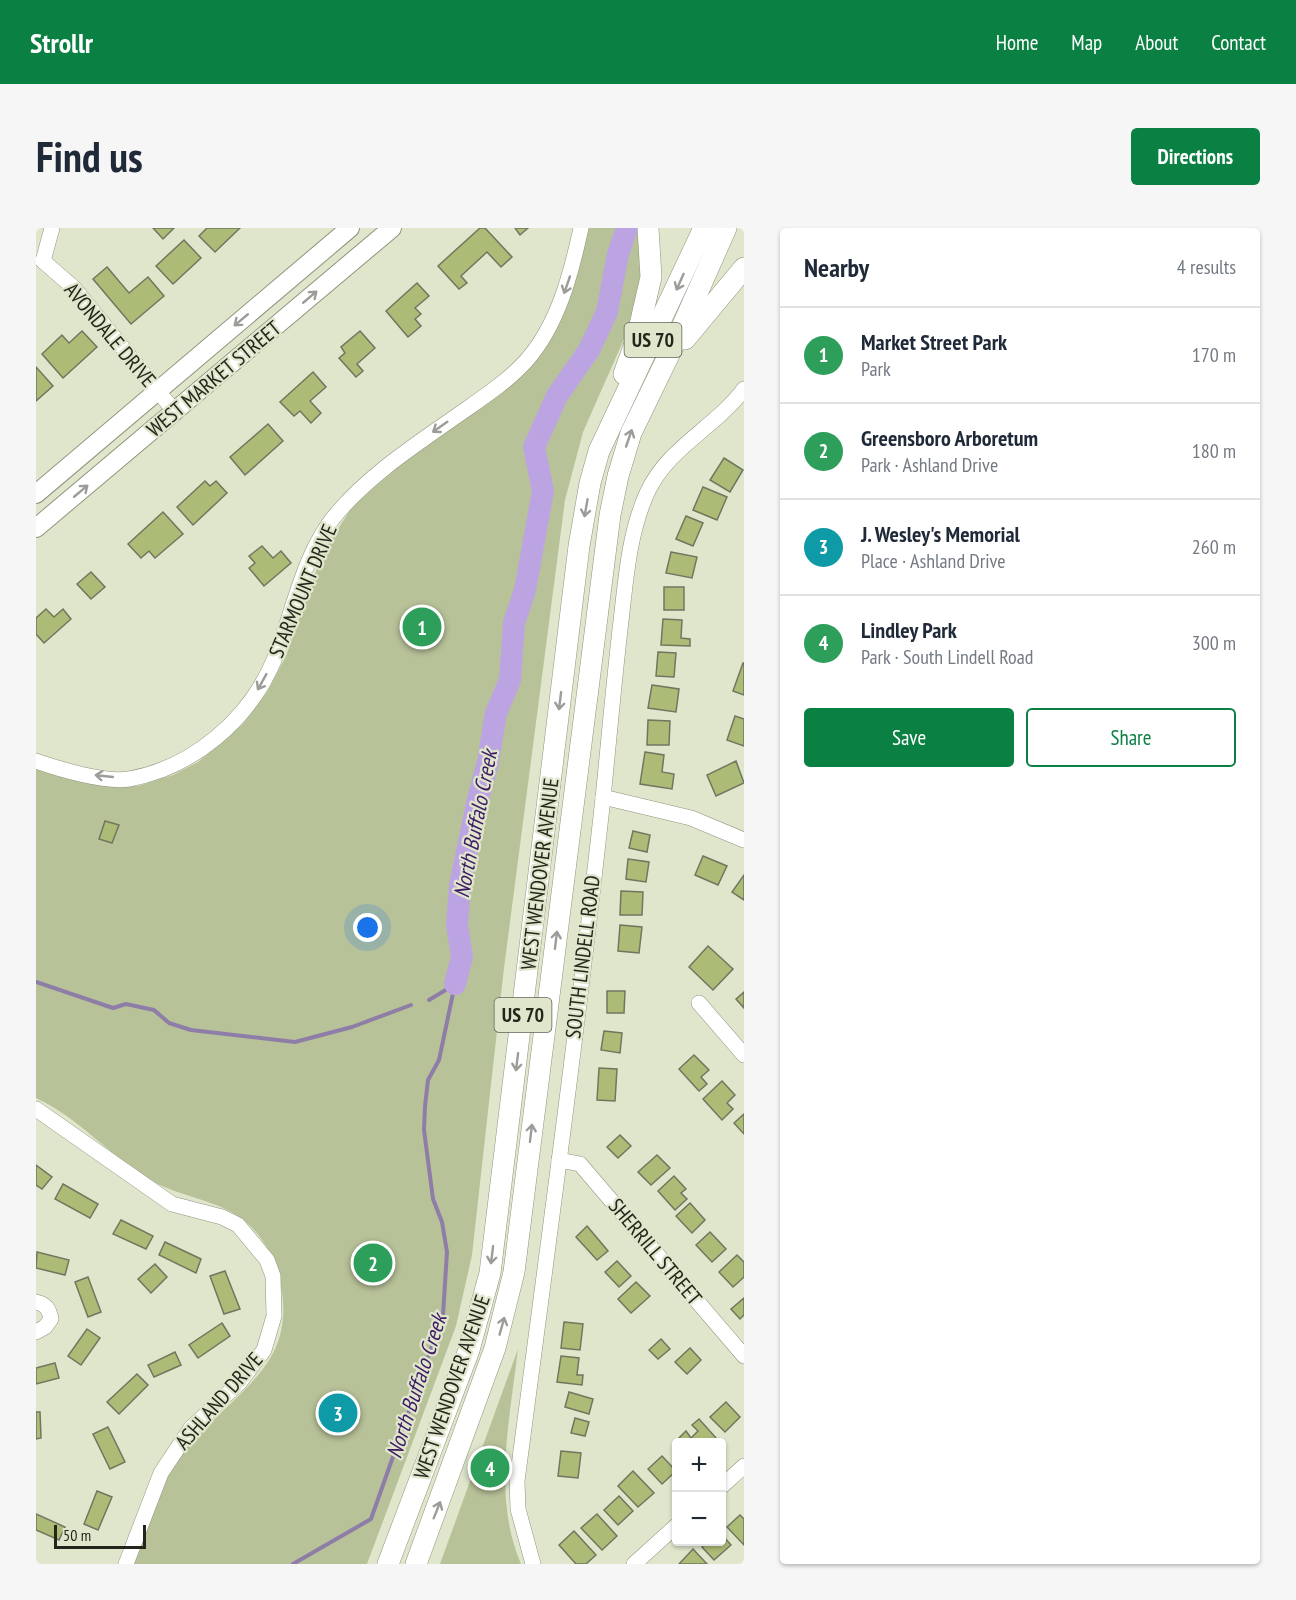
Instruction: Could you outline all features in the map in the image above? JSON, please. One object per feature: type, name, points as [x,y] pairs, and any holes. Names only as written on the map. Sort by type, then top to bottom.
[{"type":"highway","points":[[599,451],[637,338],[651,277],[648,228]]},
{"type":"highway","name":"WEST WENDOVER AVENUE","points":[[388,1564],[469,1350],[490,1274],[579,546],[590,483],[599,451],[704,228]]},
{"type":"highway","name":"WEST WENDOVER AVENUE","points":[[416,1564],[446,1486],[506,1310],[514,1272],[610,515],[618,476],[631,433],[726,228]]},
{"type":"highway","points":[[664,365],[744,268]]},
{"type":"main road","name":"WEST MARKET STREET","points":[[36,494],[350,228]]},
{"type":"main road","name":"WEST MARKET STREET","points":[[36,528],[392,228]]},
{"type":"street","points":[[39,261],[52,228]]},
{"type":"street","name":"STARMOUNT DRIVE","points":[[36,761],[66,772],[127,779],[185,760],[235,721],[257,691],[274,662],[311,561],[335,516],[353,495],[393,460],[489,393],[526,361],[561,301],[581,228]]},
{"type":"street","name":"AVONDALE DRIVE","points":[[39,261],[74,288],[175,412]]},
{"type":"street","name":"SOUTH LINDELL ROAD","points":[[533,1564],[518,1509],[517,1481],[603,797],[627,563],[637,518],[648,490],[676,450],[733,404],[744,389]]},
{"type":"street","points":[[603,797],[691,818],[744,840]]},
{"type":"street","points":[[699,1003],[744,1055]]},
{"type":"street","name":"ASHLAND DRIVE","points":[[36,1109],[172,1204],[222,1217],[238,1225],[267,1260],[273,1276],[274,1316],[264,1350],[240,1383],[191,1428],[169,1460],[161,1473],[126,1564]]},
{"type":"street","name":"SHERRILL STREET","points":[[559,1160],[580,1164],[744,1356]]},
{"type":"street","points":[[36,1302],[43,1304],[50,1311],[51,1319],[45,1327],[36,1332]]},
{"type":"street","points":[[726,1482],[744,1466]]},
{"type":"street","points":[[634,1564],[672,1530]]},
{"type":"green space","points":[[586,228],[639,228],[640,290],[624,339],[583,432],[565,500],[504,968],[472,1255],[456,1326],[367,1564],[134,1564],[158,1498],[175,1463],[186,1448],[252,1382],[272,1355],[283,1320],[283,1301],[275,1263],[255,1231],[242,1219],[222,1207],[154,1182],[124,1162],[67,1116],[36,1098],[36,767],[63,777],[107,785],[138,786],[173,775],[198,762],[242,725],[267,692],[286,656],[322,554],[354,504],[401,463],[526,368]]},
{"type":"green space","points":[[518,1349],[508,1430],[505,1485],[512,1538],[521,1564],[440,1564]]},
{"type":"building","points":[[153,228],[174,228],[163,239]]},
{"type":"building","points":[[207,228],[240,228],[215,252],[199,236]]},
{"type":"building","points":[[480,228],[485,228],[512,257],[501,267],[487,252],[461,276],[467,283],[459,289],[438,266]]},
{"type":"building","points":[[515,228],[528,228],[520,235]]},
{"type":"building","points":[[184,240],[201,258],[173,284],[156,266]]},
{"type":"building","points":[[107,267],[129,293],[148,277],[164,296],[131,324],[93,279]]},
{"type":"building","points":[[417,283],[429,296],[415,308],[421,314],[415,319],[421,326],[408,337],[386,311]]},
{"type":"building","points":[[82,331],[97,347],[63,378],[42,354],[62,335],[69,343]]},
{"type":"building","points":[[360,331],[375,348],[357,364],[363,371],[356,377],[339,358],[345,353],[341,347]]},
{"type":"building","points":[[36,367],[53,386],[36,401]]},
{"type":"building","points":[[313,372],[326,387],[310,401],[321,413],[311,423],[300,411],[294,416],[280,402]]},
{"type":"building","points":[[268,424],[283,441],[245,475],[230,457]]},
{"type":"building","points":[[724,458],[743,470],[730,492],[710,480]]},
{"type":"building","points":[[205,481],[210,486],[216,481],[227,493],[193,525],[177,507]]},
{"type":"building","points":[[703,487],[727,497],[717,520],[693,510]]},
{"type":"building","points":[[163,512],[183,534],[155,558],[149,551],[141,558],[128,544]]},
{"type":"building","points":[[686,516],[703,523],[693,546],[676,539]]},
{"type":"building","points":[[262,546],[273,558],[281,551],[291,563],[264,586],[249,568],[255,563],[249,556]]},
{"type":"building","points":[[671,552],[697,557],[692,578],[666,573]]},
{"type":"building","points":[[91,572],[105,587],[91,599],[77,584]]},
{"type":"building","points":[[664,587],[684,587],[684,610],[664,610]]},
{"type":"building","points":[[46,609],[54,617],[63,609],[71,619],[44,643],[36,634],[36,618]]},
{"type":"building","points":[[663,619],[682,620],[681,638],[690,639],[690,646],[661,645]]},
{"type":"building","points":[[658,652],[676,653],[674,677],[656,676]]},
{"type":"building","points":[[744,663],[744,695],[733,691]]},
{"type":"building","points":[[652,685],[679,689],[676,712],[648,708]]},
{"type":"building","points":[[735,716],[744,719],[744,746],[727,740]]},
{"type":"building","points":[[648,720],[670,721],[669,745],[647,745]]},
{"type":"building","points":[[645,752],[664,755],[662,772],[674,774],[672,789],[640,784]]},
{"type":"building","points":[[736,761],[744,783],[716,796],[707,775]]},
{"type":"building","points":[[105,821],[119,825],[112,843],[99,839]]},
{"type":"building","points":[[633,831],[650,835],[647,852],[629,848]]},
{"type":"building","points":[[703,856],[727,866],[718,885],[695,875]]},
{"type":"building","points":[[628,859],[649,862],[646,882],[626,879]]},
{"type":"building","points":[[744,875],[744,900],[732,892]]},
{"type":"building","points":[[621,891],[643,892],[642,915],[620,915]]},
{"type":"building","points":[[620,925],[642,927],[639,953],[618,951]]},
{"type":"building","points":[[708,946],[733,969],[713,990],[689,967]]},
{"type":"building","points":[[607,991],[625,991],[624,1013],[607,1013]]},
{"type":"building","points":[[744,992],[744,1008],[736,999]]},
{"type":"building","points":[[604,1031],[622,1033],[620,1053],[601,1050]]},
{"type":"building","points":[[694,1055],[709,1070],[701,1077],[707,1084],[699,1091],[679,1069]]},
{"type":"building","points":[[599,1068],[617,1069],[615,1101],[597,1100]]},
{"type":"building","points":[[722,1081],[735,1095],[727,1103],[733,1109],[722,1120],[703,1099]]},
{"type":"building","points":[[744,1114],[744,1134],[734,1123]]},
{"type":"building","points":[[620,1135],[631,1146],[618,1158],[607,1147]]},
{"type":"building","points":[[657,1155],[670,1168],[651,1185],[638,1172]]},
{"type":"building","points":[[36,1165],[52,1177],[42,1189],[36,1185]]},
{"type":"building","points":[[674,1176],[686,1189],[681,1193],[687,1199],[675,1210],[658,1191]]},
{"type":"building","points":[[63,1184],[98,1204],[90,1218],[55,1199]]},
{"type":"building","points":[[690,1203],[705,1220],[692,1233],[676,1216]]},
{"type":"building","points":[[121,1220],[153,1236],[146,1249],[113,1234]]},
{"type":"building","points":[[587,1226],[608,1251],[597,1260],[576,1237]]},
{"type":"building","points":[[710,1232],[726,1249],[712,1262],[696,1245]]},
{"type":"building","points":[[165,1242],[201,1259],[196,1273],[159,1255]]},
{"type":"building","points":[[37,1252],[69,1260],[65,1275],[36,1268]]},
{"type":"building","points":[[737,1255],[744,1262],[744,1277],[733,1287],[719,1272]]},
{"type":"building","points":[[617,1261],[631,1276],[619,1287],[605,1272]]},
{"type":"building","points":[[155,1264],[167,1277],[151,1293],[138,1279]]},
{"type":"building","points":[[225,1271],[240,1309],[224,1314],[210,1276]]},
{"type":"building","points":[[88,1277],[101,1312],[88,1317],[75,1282]]},
{"type":"building","points":[[636,1282],[650,1296],[631,1313],[618,1299]]},
{"type":"building","points":[[744,1298],[744,1315],[740,1319],[731,1309]]},
{"type":"building","points":[[564,1322],[583,1324],[580,1350],[561,1348]]},
{"type":"building","points":[[222,1323],[230,1336],[198,1358],[189,1345]]},
{"type":"building","points":[[87,1329],[100,1338],[81,1365],[68,1356]]},
{"type":"building","points":[[661,1339],[670,1349],[658,1359],[649,1350]]},
{"type":"building","points":[[690,1348],[701,1360],[687,1374],[675,1362]]},
{"type":"building","points":[[175,1352],[181,1365],[154,1377],[148,1365]]},
{"type":"building","points":[[561,1356],[579,1358],[577,1375],[583,1375],[582,1385],[557,1382]]},
{"type":"building","points":[[55,1363],[59,1378],[36,1384],[36,1368]]},
{"type":"building","points":[[137,1374],[148,1385],[119,1414],[107,1402]]},
{"type":"building","points":[[569,1392],[593,1399],[589,1414],[565,1407]]},
{"type":"building","points":[[726,1402],[740,1417],[725,1432],[710,1417]]},
{"type":"building","points":[[36,1412],[40,1412],[41,1438],[36,1439]]},
{"type":"building","points":[[575,1418],[589,1422],[585,1436],[571,1433]]},
{"type":"building","points":[[699,1419],[716,1438],[691,1438],[698,1431],[692,1425]]},
{"type":"building","points":[[108,1427],[125,1462],[110,1469],[93,1434]]},
{"type":"building","points":[[686,1431],[691,1438],[679,1438]]},
{"type":"building","points":[[561,1451],[581,1453],[578,1478],[558,1476]]},
{"type":"building","points":[[662,1456],[672,1467],[672,1475],[662,1484],[648,1469]]},
{"type":"building","points":[[633,1471],[654,1493],[638,1507],[618,1486]]},
{"type":"building","points":[[97,1491],[112,1497],[98,1530],[84,1524]]},
{"type":"building","points":[[619,1496],[633,1511],[618,1525],[604,1510]]},
{"type":"building","points":[[36,1514],[65,1527],[59,1540],[36,1530]]},
{"type":"building","points":[[597,1514],[617,1536],[602,1550],[581,1528]]},
{"type":"building","points":[[740,1515],[744,1519],[744,1545],[727,1527]]},
{"type":"building","points":[[574,1531],[596,1555],[586,1564],[576,1564],[559,1545]]},
{"type":"building","points":[[726,1539],[731,1545],[714,1560],[702,1547],[726,1546]]},
{"type":"building","points":[[693,1549],[707,1564],[679,1564]]},
{"type":"waterway","name":"North Buffalo Creek","points":[[455,984],[462,957],[457,925],[460,885],[488,762],[496,713],[510,680],[514,623],[525,590],[543,491],[534,447],[557,396],[589,350],[607,312],[618,254],[627,228]]},
{"type":"waterway","points":[[36,982],[113,1008],[126,1004],[154,1010],[169,1023],[191,1030],[295,1042],[352,1027],[411,1005]]},
{"type":"waterway","name":"North Buffalo Creek","points":[[293,1564],[371,1519],[443,1315],[447,1252],[442,1222],[433,1199],[424,1130],[428,1080],[439,1060],[455,984]]},
{"type":"waterway","points":[[429,1000],[454,985]]},
{"type":"place","name":"Market Street Park","points":[[422,627]]},
{"type":"place","name":"Greensboro Arboretum","points":[[373,1263]]},
{"type":"place","name":"J. Wesley's Memorial","points":[[338,1413]]},
{"type":"place","name":"Lindley Park","points":[[490,1468]]}]
